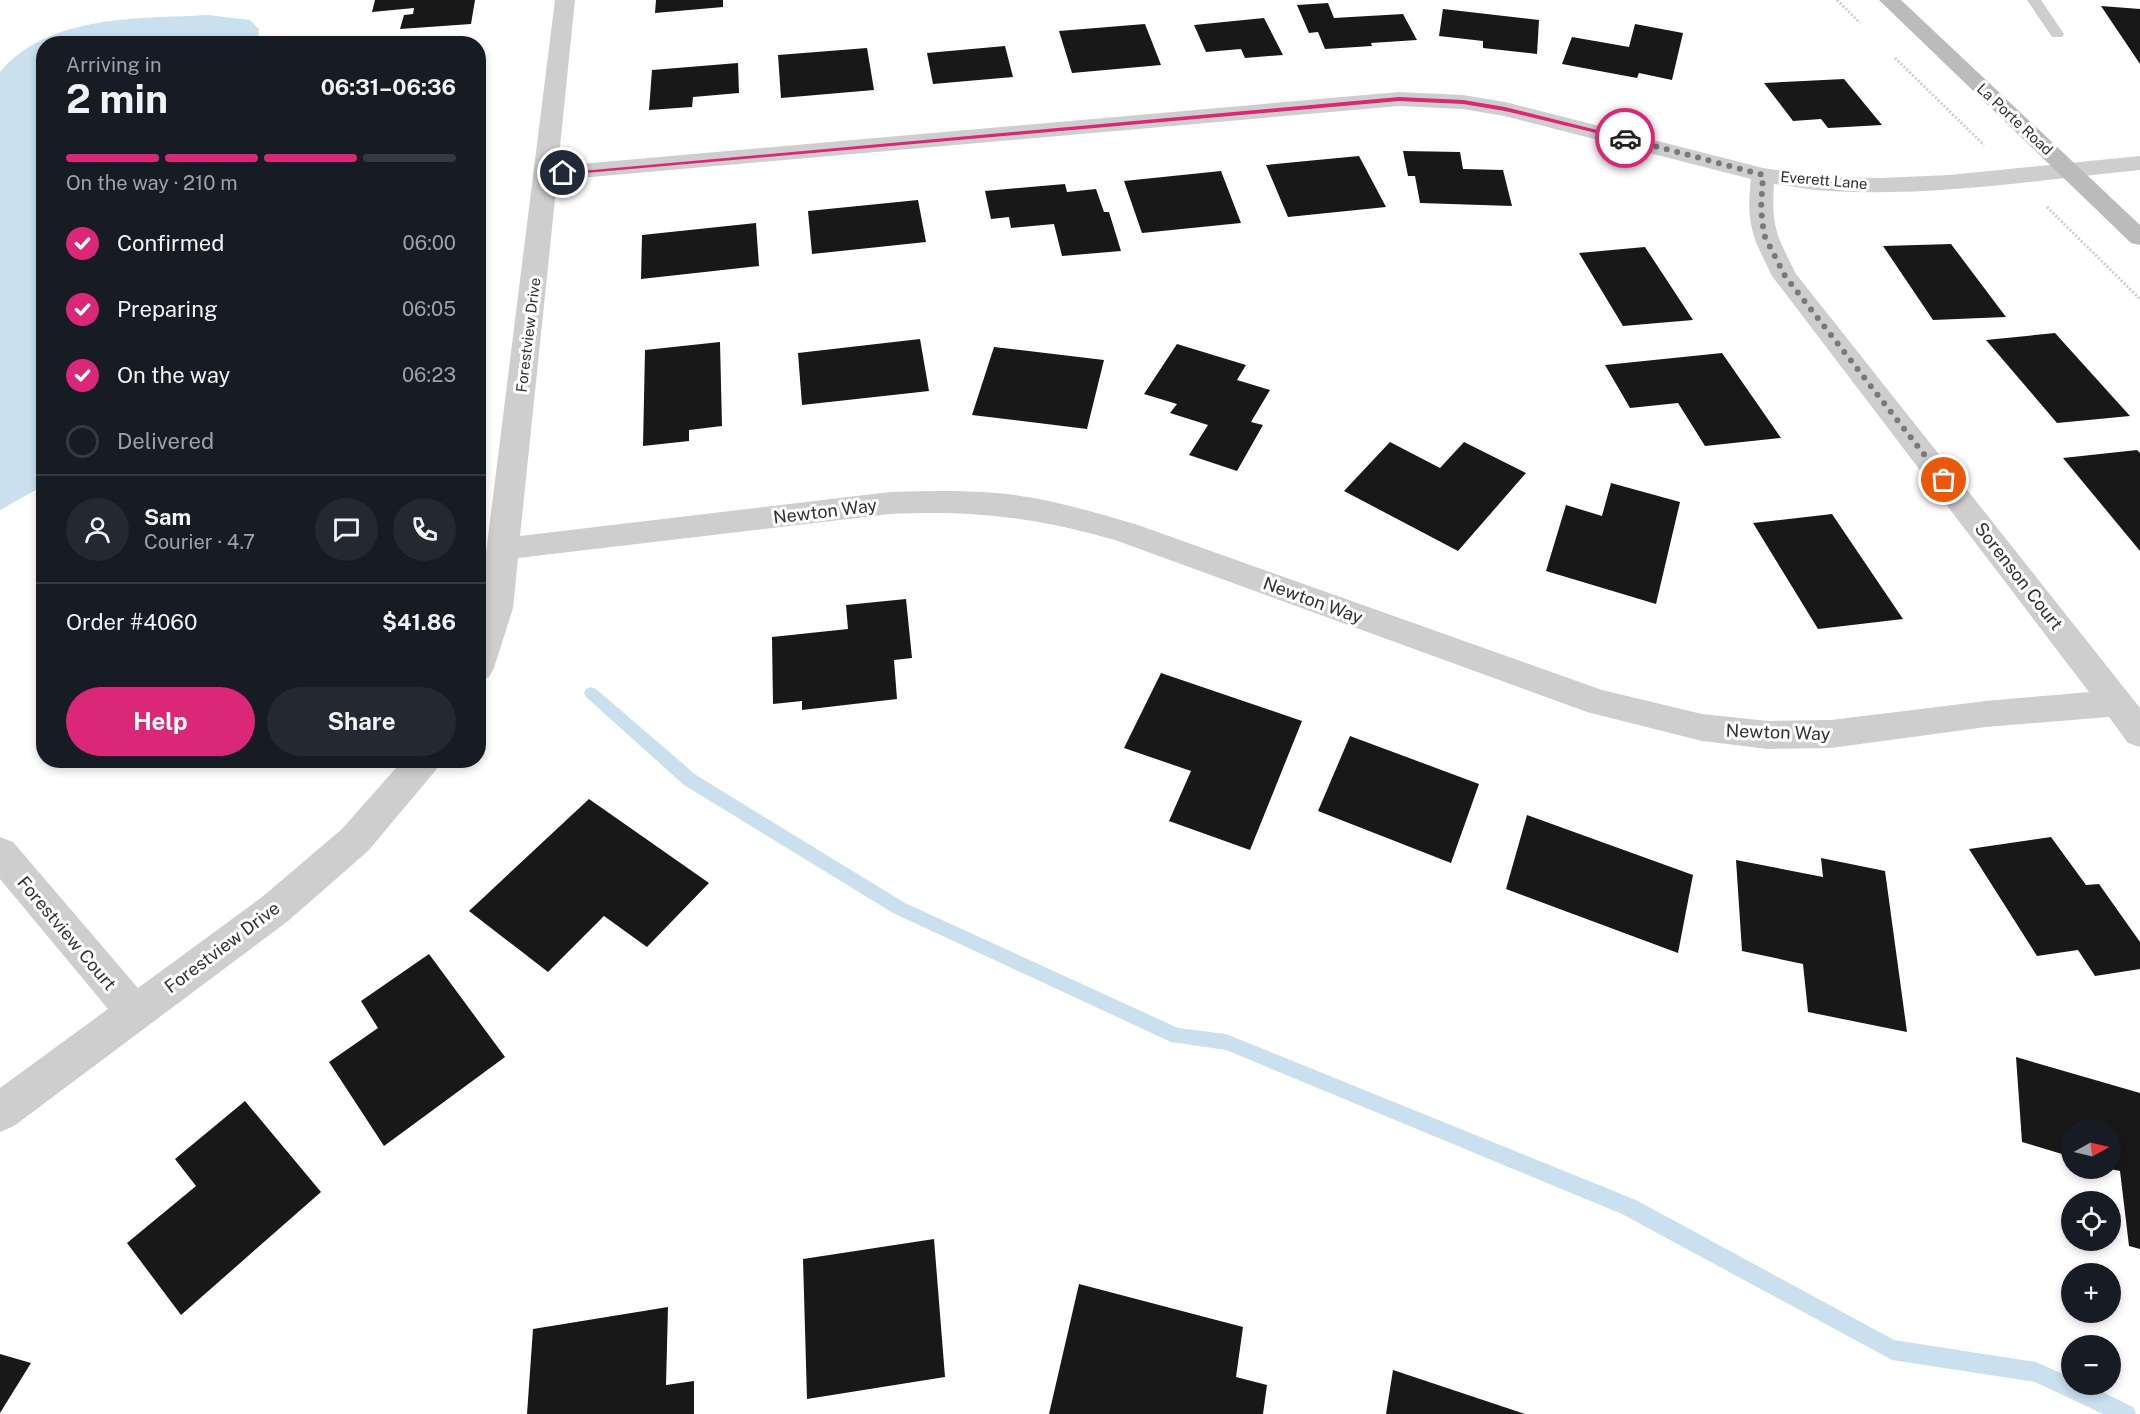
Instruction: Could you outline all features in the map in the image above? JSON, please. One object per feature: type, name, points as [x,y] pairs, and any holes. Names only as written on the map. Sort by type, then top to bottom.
[{"type":"street","name":"Forestview Drive","points":[[486,643],[497,608],[565,0]]},
{"type":"street","name":"La Porte Road","points":[[1889,0],[2140,238]]},
{"type":"street","name":"Everett Lane","points":[[547,174],[1399,99],[1463,102],[1505,109],[1763,175],[1827,184],[1881,185],[1949,182],[2140,163]]},
{"type":"street","name":"Sorenson Court","points":[[1763,175],[1761,209],[1764,235],[1785,276],[2140,734]]},
{"type":"street","name":"Newton Way","points":[[503,549],[890,503],[944,501],[998,504],[1041,510],[1124,532],[1599,704],[1677,724],[1738,733],[1850,734],[1988,714],[2118,703]]},
{"type":"street","name":"Forestview Drive","points":[[0,1112],[275,909],[355,840],[417,768]]},
{"type":"street","name":"Forestview Court","points":[[0,853],[134,1012]]},
{"type":"lane","points":[[2034,0],[2057,34]]},
{"type":"water","points":[[208,15],[250,20],[259,29],[258,36],[52,36],[96,23],[153,17]]},
{"type":"water","points":[[36,43],[36,490],[0,510],[0,72],[20,53]]},
{"type":"building","points":[[375,0],[475,0],[471,24],[400,29],[404,15],[413,14],[414,8],[372,12]]},
{"type":"building","points":[[656,0],[723,0],[723,7],[655,13]]},
{"type":"building","points":[[1328,3],[1334,18],[1403,14],[1417,40],[1325,49],[1318,32],[1309,33],[1297,5]]},
{"type":"building","points":[[2101,6],[2140,9],[2140,64]]},
{"type":"building","points":[[1443,9],[1539,20],[1537,54],[1483,48],[1483,41],[1439,36]]},
{"type":"building","points":[[1264,18],[1283,55],[1245,58],[1241,49],[1206,52],[1194,25]]},
{"type":"building","points":[[1145,24],[1161,65],[1072,73],[1059,31]]},
{"type":"building","points":[[1635,24],[1683,33],[1672,80],[1639,73],[1637,78],[1562,64],[1572,37],[1629,47]]},
{"type":"building","points":[[1005,46],[1013,77],[933,84],[927,53]]},
{"type":"building","points":[[867,48],[874,90],[781,98],[778,55]]},
{"type":"building","points":[[738,63],[739,93],[693,97],[692,107],[649,110],[652,70]]},
{"type":"building","points":[[1844,79],[1882,125],[1828,128],[1821,119],[1793,121],[1764,83]]},
{"type":"building","points":[[1403,151],[1460,152],[1463,169],[1503,170],[1512,206],[1420,203],[1415,176],[1408,176]]},
{"type":"building","points":[[1359,156],[1386,207],[1288,217],[1266,165]]},
{"type":"building","points":[[1221,171],[1241,223],[1142,233],[1124,181]]},
{"type":"building","points":[[1065,184],[1067,192],[1096,189],[1104,212],[1109,212],[1121,251],[1062,256],[1054,224],[1011,228],[1009,217],[991,219],[985,191]]},
{"type":"building","points":[[918,200],[926,242],[812,254],[808,211]]},
{"type":"building","points":[[756,223],[759,266],[641,279],[642,235]]},
{"type":"building","points":[[1951,244],[2006,317],[1933,320],[1883,246]]},
{"type":"building","points":[[1645,247],[1693,320],[1623,326],[1579,253]]},
{"type":"building","points":[[2055,333],[2130,416],[2057,423],[1986,340]]},
{"type":"building","points":[[920,339],[929,391],[802,405],[798,353]]},
{"type":"building","points":[[720,342],[722,426],[689,430],[689,441],[643,446],[645,350]]},
{"type":"building","points":[[1177,344],[1246,365],[1237,380],[1270,390],[1251,422],[1263,425],[1237,471],[1189,455],[1208,425],[1170,413],[1177,404],[1144,394]]},
{"type":"building","points":[[994,347],[1104,360],[1087,429],[972,415]]},
{"type":"building","points":[[1722,353],[1781,438],[1705,446],[1678,403],[1630,408],[1605,365]]},
{"type":"building","points":[[1390,442],[1440,468],[1464,442],[1526,473],[1458,551],[1344,491]]},
{"type":"building","points":[[2137,450],[2140,453],[2140,551],[2063,458]]},
{"type":"building","points":[[1611,483],[1680,502],[1656,604],[1546,571],[1566,505],[1602,516]]},
{"type":"building","points":[[1832,514],[1903,619],[1818,629],[1753,523]]},
{"type":"building","points":[[906,599],[912,658],[894,660],[897,699],[802,710],[802,701],[773,704],[772,637],[848,629],[846,605]]},
{"type":"building","points":[[1161,673],[1302,721],[1250,850],[1169,821],[1191,771],[1124,748]]},
{"type":"building","points":[[1350,736],[1479,784],[1451,863],[1318,811]]},
{"type":"building","points":[[589,799],[709,883],[647,947],[604,916],[548,972],[469,911]]},
{"type":"building","points":[[1527,815],[1693,875],[1678,953],[1506,889]]},
{"type":"building","points":[[2051,837],[2086,885],[2099,884],[2140,942],[2140,969],[2095,976],[2078,950],[2037,956],[1969,849]]},
{"type":"building","points":[[1821,858],[1885,871],[1907,1032],[1808,1012],[1803,964],[1742,951],[1736,860],[1823,877]]},
{"type":"building","points":[[429,954],[505,1057],[384,1146],[329,1062],[378,1028],[361,1001]]},
{"type":"building","points":[[2016,1057],[2140,1093],[2140,1249],[2129,1246],[2121,1179],[2121,1119],[2061,1119],[2061,1154],[2022,1142]]},
{"type":"building","points":[[245,1101],[321,1192],[181,1315],[127,1243],[196,1186],[175,1159]]},
{"type":"building","points":[[934,1239],[945,1377],[807,1399],[803,1259]]},
{"type":"building","points":[[1079,1284],[1243,1327],[1236,1377],[1267,1385],[1263,1414],[1049,1414]]},
{"type":"building","points":[[668,1307],[666,1385],[694,1381],[694,1414],[527,1414],[533,1329]]},
{"type":"building","points":[[0,1354],[31,1363],[0,1413]]},
{"type":"building","points":[[1393,1370],[1525,1414],[1386,1414]]},
{"type":"waterway","points":[[591,693],[690,780],[899,908],[1177,1036],[1226,1042],[1629,1207],[1892,1350],[2036,1372],[2126,1414]]},
{"type":"way so far","points":[[1625,138],[1763,175],[1761,209],[1764,235],[1785,276],[1944,480]]},
{"type":"route","points":[[563,173],[1368,100],[1426,99],[1463,102],[1556,120],[1625,138]]}]
